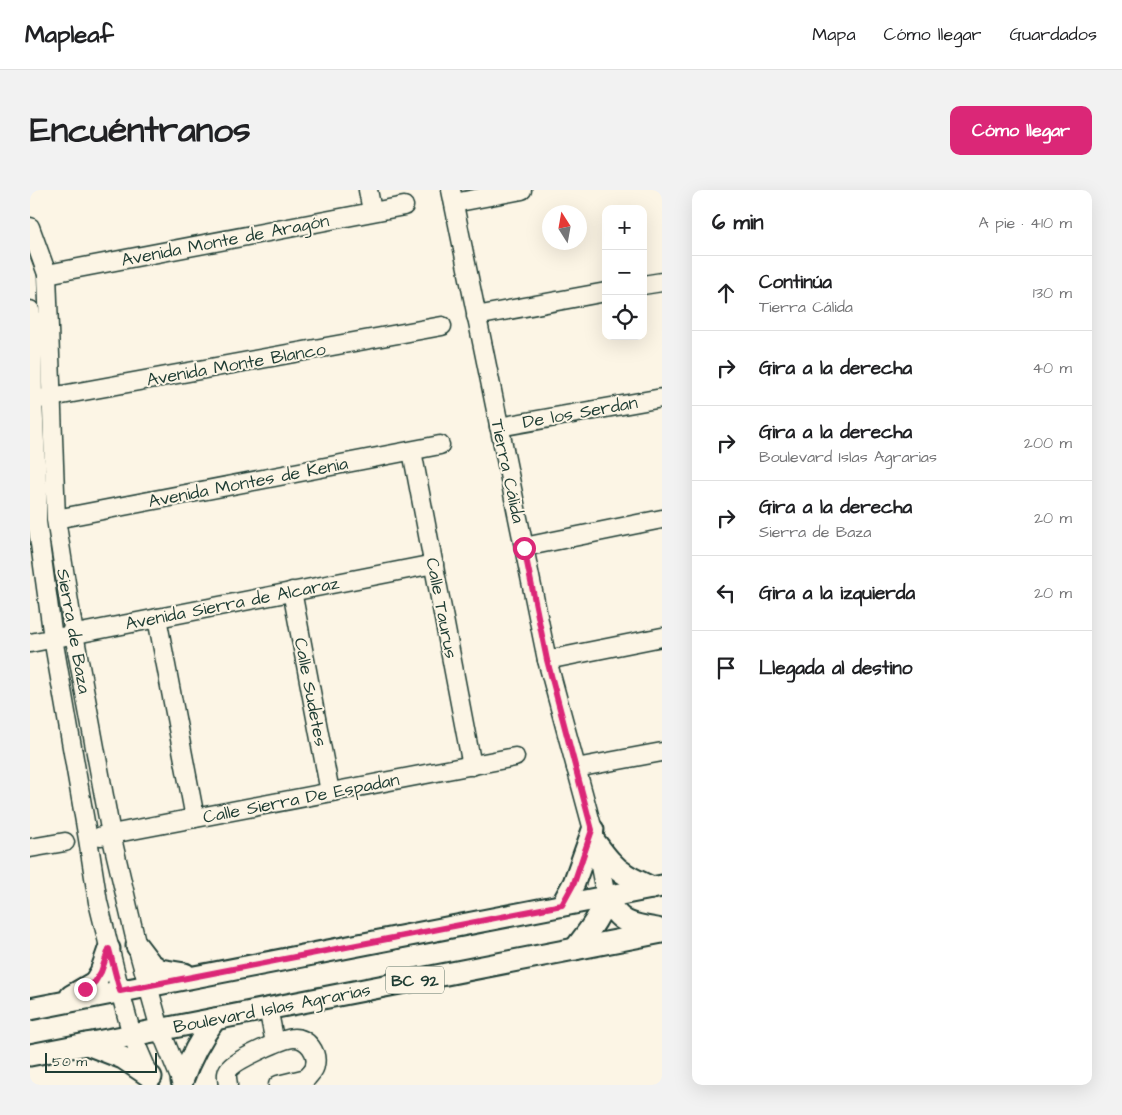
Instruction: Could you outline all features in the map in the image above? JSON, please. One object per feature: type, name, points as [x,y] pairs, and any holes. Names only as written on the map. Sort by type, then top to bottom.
[{"type":"main road","points":[[593,836],[612,864],[619,870],[630,877],[657,887]]},
{"type":"main road","points":[[562,905],[574,883],[593,836]]},
{"type":"main road","name":"BC 92","points":[[30,1009],[657,887]]},
{"type":"main road","points":[[606,897],[613,910],[623,920],[638,926],[662,931]]},
{"type":"main road","points":[[574,949],[597,918],[606,897]]},
{"type":"main road","name":"Boulevard Islas Agrarias","points":[[30,1055],[662,931]]},
{"type":"main road","points":[[137,946],[150,963],[160,970],[200,976]]},
{"type":"main road","points":[[57,1004],[95,982],[101,972],[109,949]]},
{"type":"main road","points":[[183,1083],[188,1064],[205,1033],[216,1019]]},
{"type":"main road","points":[[86,1044],[123,1058],[152,1081]]},
{"type":"street","points":[[368,190],[372,212]]},
{"type":"street","points":[[452,197],[522,190]]},
{"type":"street","name":"Tierra Cálida","points":[[452,197],[547,660],[593,836],[606,897]]},
{"type":"street","name":"Avenida Monte de Aragón","points":[[47,274],[404,206]]},
{"type":"street","name":"Sierra de Baza","points":[[30,227],[47,274],[56,519],[74,634],[111,834],[137,946],[160,1029],[183,1083]]},
{"type":"street","points":[[647,284],[662,282]]},
{"type":"street","points":[[476,316],[602,293]]},
{"type":"street","name":"Sierra de Baza","points":[[30,310],[32,320],[32,400],[37,484],[34,523],[98,902],[132,1035],[152,1081]]},
{"type":"street","name":"Avenida Monte Blanco","points":[[32,400],[442,326]]},
{"type":"street","name":"De los Serdan","points":[[499,427],[662,398]]},
{"type":"street","name":"Avenida Montes de Kenia","points":[[56,519],[440,445]]},
{"type":"street","name":"Calle Taurus","points":[[412,451],[472,766]]},
{"type":"street","points":[[524,548],[662,519]]},
{"type":"street","name":"Avenida Sierra de Alcaraz","points":[[30,642],[434,564]]},
{"type":"street","name":"Calle Sudetes","points":[[292,591],[330,792]]},
{"type":"street","points":[[158,618],[195,818]]},
{"type":"street","points":[[547,660],[662,637]]},
{"type":"street","points":[[576,768],[662,752]]},
{"type":"street","name":"Calle Sierra De Espadan","points":[[88,838],[515,757]]},
{"type":"street","points":[[30,848],[65,842]]},
{"type":"street","points":[[268,1008],[275,1043]]},
{"type":"street","points":[[228,1085],[226,1075],[230,1068],[275,1043],[294,1038],[308,1043],[315,1054],[316,1067],[307,1078],[278,1085]]},
{"type":"route","points":[[85,989],[95,982],[101,972],[109,949],[120,991],[562,905],[574,883],[592,830],[547,660],[524,548]]}]
